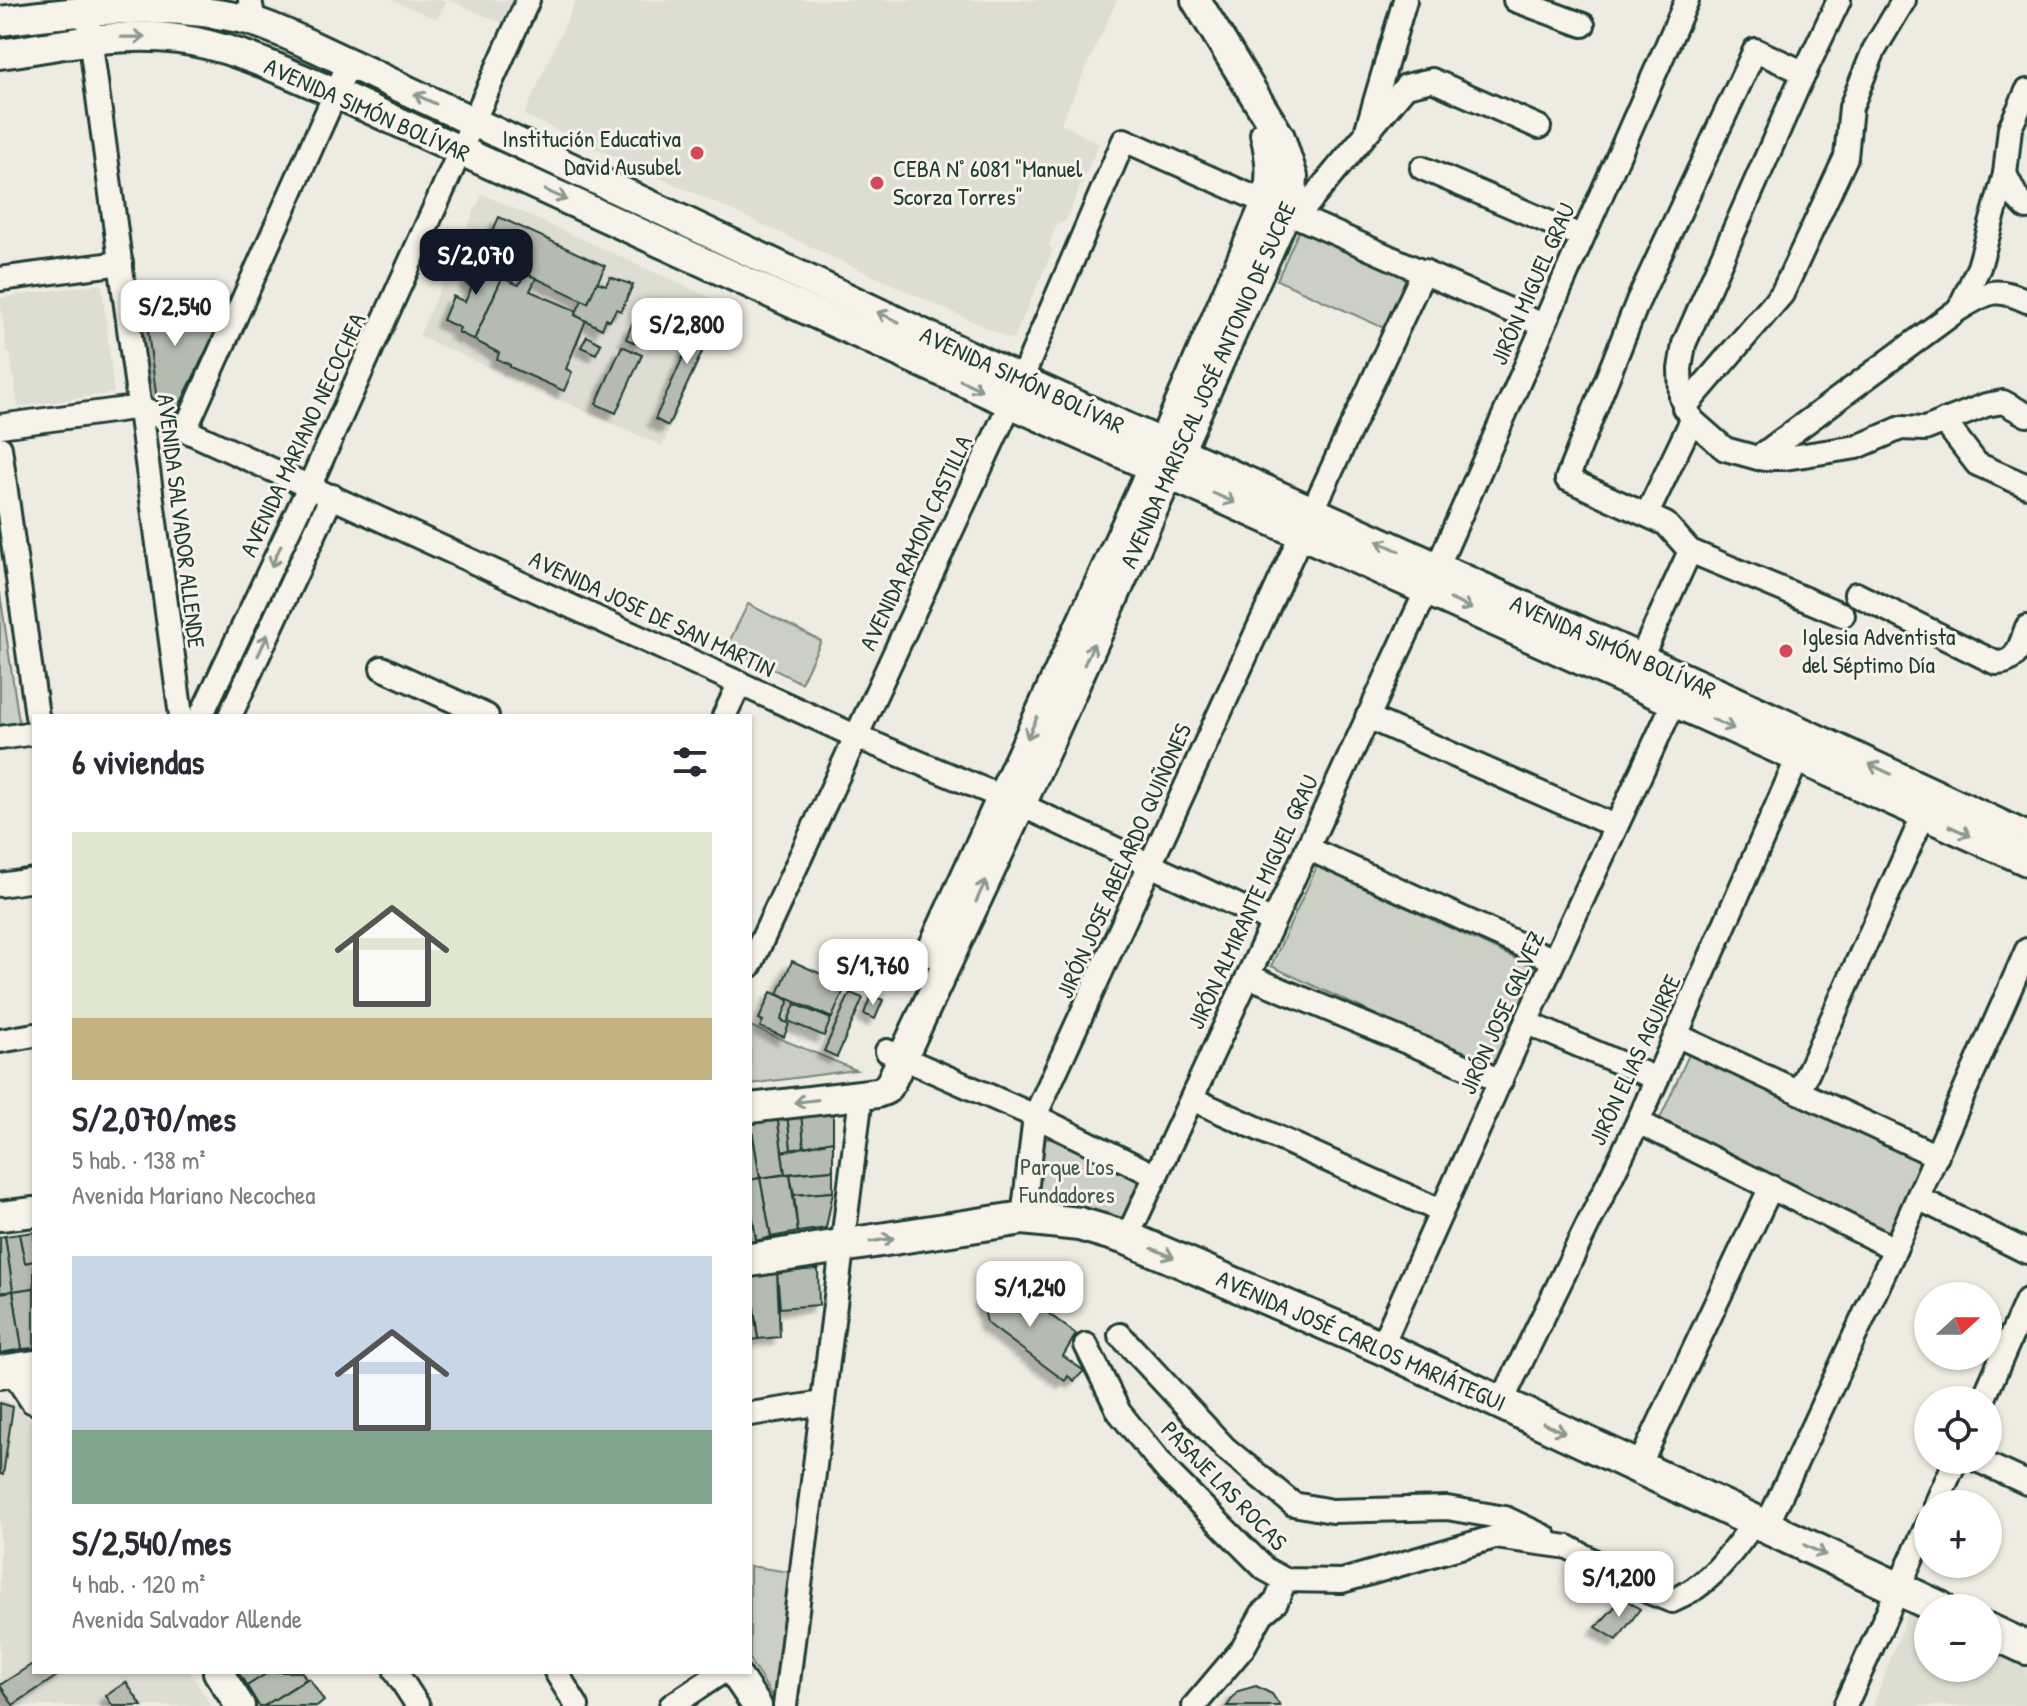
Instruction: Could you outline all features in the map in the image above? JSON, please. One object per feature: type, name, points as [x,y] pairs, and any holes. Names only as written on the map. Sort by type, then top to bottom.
[{"type":"main road","name":"AVENIDA JOSÉ CARLOS MARIÁTEGUI","points":[[752,1260],[1023,1218],[1079,1224],[1127,1238],[1381,1347],[1914,1596]]},
{"type":"main road","points":[[2002,1636],[2027,1648]]},
{"type":"street","name":"AVENIDA MARIANO NECOCHEA","points":[[202,714],[310,485],[528,0]]},
{"type":"street","name":"AVENIDA MARISCAL JOSÉ ANTONIO DE SUCRE","points":[[861,1096],[895,1055],[1166,459],[1283,211],[1271,188],[1272,167],[1251,88],[1196,0]]},
{"type":"street","points":[[1366,134],[1405,0]]},
{"type":"street","points":[[1515,0],[1583,25]]},
{"type":"street","name":"JIRÓN MIGUEL GRAU","points":[[1432,578],[1687,0]]},
{"type":"street","points":[[1839,0],[1684,344],[1680,369],[1681,397],[1688,414],[1725,449],[1758,458],[1785,458],[1857,447],[1901,428],[1925,429],[1986,405],[2003,402],[2027,415]]},
{"type":"street","points":[[1647,514],[1688,414],[1782,294],[1846,157],[1851,107],[1874,50],[1904,0]]},
{"type":"street","name":"AVENIDA SIMÓN BOLÍVAR","points":[[0,21],[86,5],[252,11],[349,63],[683,221],[1016,392]]},
{"type":"street","name":"AVENIDA SALVADOR ALLENDE","points":[[86,5],[181,714]]},
{"type":"street","name":"AVENIDA SIMÓN BOLÍVAR","points":[[0,54],[131,36],[191,41],[229,50],[335,93],[671,248],[1016,392],[1166,459],[1312,511],[1432,578],[1674,702],[1803,747],[2027,837]]},
{"type":"street","points":[[1805,73],[1755,50],[1638,301],[1567,479],[1666,524],[1690,551],[1843,615]]},
{"type":"street","points":[[185,430],[349,63]]},
{"type":"street","points":[[1539,127],[1432,80],[1406,86],[1366,134],[1283,211],[1543,325]]},
{"type":"street","points":[[1959,309],[1979,267],[2005,174],[2010,128],[2027,91]]},
{"type":"street","name":"AVENIDA RAMON CASTILLA","points":[[752,962],[1016,392],[1124,140],[1283,211]]},
{"type":"street","points":[[1422,168],[1581,236]]},
{"type":"street","points":[[2005,174],[2017,198],[2027,208]]},
{"type":"street","points":[[671,248],[683,221]]},
{"type":"street","points":[[0,279],[121,263]]},
{"type":"street","name":"JIRÓN JOSE ABELARDO QUIÑONES","points":[[1023,1218],[1035,1116],[1424,271]]},
{"type":"street","points":[[1758,458],[1959,309],[1989,292],[2010,293],[2027,301]]},
{"type":"street","points":[[0,426],[141,407]]},
{"type":"street","name":"AVENIDA JOSE DE SAN MARTIN","points":[[141,407],[185,430],[855,736],[1011,801],[1273,922]]},
{"type":"street","points":[[1944,421],[1977,464],[2027,486]]},
{"type":"street","points":[[0,448],[9,579],[37,714]]},
{"type":"street","points":[[231,714],[332,496]]},
{"type":"street","points":[[1640,660],[1690,551]]},
{"type":"street","name":"AVENIDA SIMÓN BOLÍVAR","points":[[1432,578],[1640,660],[1924,814],[2027,861]]},
{"type":"street","name":"JIRÓN ALMIRANTE MIGUEL GRAU","points":[[1127,1238],[1432,578]]},
{"type":"street","points":[[1856,594],[1996,663],[2005,663],[2016,655],[2027,627]]},
{"type":"street","points":[[382,668],[483,714]]},
{"type":"street","points":[[725,714],[740,683]]},
{"type":"street","name":"JIRÓN JOSE GALVEZ","points":[[1381,1347],[1554,960],[1674,702]]},
{"type":"street","points":[[1367,717],[1615,826]]},
{"type":"street","points":[[0,738],[32,733]]},
{"type":"street","name":"JIRÓN ELIAS AGUIRRE","points":[[1501,1403],[1638,1122],[1803,747]]},
{"type":"street","points":[[1799,1092],[1924,814]]},
{"type":"street","points":[[1307,848],[1554,960]]},
{"type":"street","points":[[0,885],[32,880]]},
{"type":"street","points":[[1760,1525],[1895,1249],[2027,950]]},
{"type":"street","points":[[1248,976],[1501,1081]]},
{"type":"street","points":[[1527,1023],[1657,1079]]},
{"type":"street","points":[[0,1041],[32,1035]]},
{"type":"street","points":[[1676,1035],[1937,1156]]},
{"type":"street","points":[[895,1055],[1035,1116],[1156,1176]]},
{"type":"street","points":[[752,1108],[861,1096],[785,1706]]},
{"type":"street","points":[[1192,1099],[1441,1211]]},
{"type":"street","points":[[1638,1122],[1895,1249]]},
{"type":"street","points":[[1638,1468],[1771,1187]]},
{"type":"street","points":[[1918,1198],[2027,1252]]},
{"type":"street","points":[[0,1216],[32,1212]]},
{"type":"street","points":[[1990,1386],[2025,1312]]},
{"type":"street","points":[[1120,1335],[1225,1448],[1293,1504],[1332,1511],[1447,1508],[1505,1518],[1568,1547]]},
{"type":"street","name":"PASAJE LAS ROCAS","points":[[1086,1345],[1119,1412],[1168,1472],[1265,1569],[1285,1580],[1342,1581],[1495,1537],[1568,1547],[1649,1592],[1672,1601],[1691,1593],[1714,1576],[1760,1525]]},
{"type":"street","points":[[16,1369],[32,1396]]},
{"type":"street","points":[[752,1414],[823,1403]]},
{"type":"street","points":[[2002,1472],[2027,1483]]},
{"type":"street","points":[[1845,1706],[1914,1554]]},
{"type":"street","points":[[1194,1706],[1243,1648],[1262,1614],[1276,1602],[1285,1580]]},
{"type":"street","points":[[219,1674],[240,1706]]},
{"type":"street","points":[[397,1674],[418,1706]]},
{"type":"street","points":[[557,1674],[577,1706]]},
{"type":"street","points":[[671,1706],[719,1674]]},
{"type":"street","points":[[735,1674],[757,1706]]},
{"type":"shaded area","points":[[392,0],[447,0],[437,19]]},
{"type":"shaded area","points":[[449,0],[512,0],[502,23]]},
{"type":"shaded area","name":"CEBA N° 6081 \"Manuel Scorza Torres\"","points":[[576,0],[1117,0],[1061,123],[1099,144],[1065,222],[1057,224],[1049,245],[1053,250],[1013,340],[524,115]]},
{"type":"shaded area","points":[[482,194],[725,304],[662,446],[419,336]]},
{"type":"shaded area","points":[[98,284],[102,286],[114,393],[18,407],[0,298]]},
{"type":"shaded area","points":[[0,1399],[20,1406],[32,1425],[32,1674],[191,1674],[211,1706],[0,1706]]},
{"type":"shaded area","points":[[1908,1612],[1914,1615],[1914,1682],[2002,1682],[2002,1653],[2027,1664],[2027,1706],[1873,1706]]},
{"type":"green space","points":[[1300,228],[1409,276],[1386,329],[1277,280]]},
{"type":"green space","points":[[0,593],[19,722],[0,725]]},
{"type":"green space","points":[[748,604],[821,641],[801,683],[727,646]]},
{"type":"green space","points":[[1317,866],[1538,969],[1493,1069],[1271,966]]},
{"type":"green space","points":[[752,1027],[856,1070],[752,1084]]},
{"type":"green space","points":[[1691,1050],[1926,1160],[1891,1235],[1657,1125]]},
{"type":"green space","name":"Parque Los Fundadores","points":[[1044,1139],[1051,1139],[1139,1179],[1140,1191],[1127,1220],[1033,1208],[1038,1146]]},
{"type":"green space","points":[[752,1566],[789,1572],[773,1697],[752,1664]]},
{"type":"building","points":[[499,217],[605,266],[588,303],[487,255],[493,239],[490,237]]},
{"type":"building","points":[[487,255],[508,265],[474,340],[458,332],[460,328],[443,320],[453,296],[465,302],[472,287],[466,284],[477,260],[483,262]]},
{"type":"building","points":[[525,273],[536,278],[530,291],[577,311],[575,315],[586,320],[566,369],[572,372],[564,391],[510,367],[497,359],[499,353],[474,340],[502,278],[519,285]]},
{"type":"building","points":[[610,277],[633,285],[621,311],[616,309],[610,321],[606,319],[602,329],[575,315],[582,300],[588,303],[597,282],[606,285]]},
{"type":"building","points":[[143,293],[219,324],[177,411],[157,401]]},
{"type":"building","points":[[661,300],[679,308],[675,319],[656,310]]},
{"type":"building","points":[[705,308],[719,315],[668,426],[655,419]]},
{"type":"building","points":[[632,324],[646,330],[640,345],[626,339]]},
{"type":"building","points":[[587,336],[601,344],[596,354],[581,347]]},
{"type":"building","points":[[622,346],[642,355],[616,413],[596,404]]},
{"type":"building","points":[[792,961],[846,985],[832,1018],[778,994]]},
{"type":"building","points":[[771,992],[789,1000],[781,1020],[789,1024],[784,1037],[760,1027],[763,1021],[759,1019]]},
{"type":"building","points":[[850,993],[863,998],[837,1057],[824,1051]]},
{"type":"building","points":[[871,995],[883,1000],[875,1019],[864,1014]]},
{"type":"building","points":[[795,1004],[831,1019],[824,1036],[788,1021]]},
{"type":"building","points":[[833,1110],[833,1141],[804,1147],[801,1113]]},
{"type":"building","points":[[801,1113],[804,1147],[791,1150],[787,1114]]},
{"type":"building","points":[[787,1114],[791,1150],[782,1152],[777,1115]]},
{"type":"building","points":[[777,1115],[785,1174],[760,1178],[752,1118]]},
{"type":"building","points":[[752,1131],[760,1178],[752,1180]]},
{"type":"building","points":[[833,1141],[833,1170],[785,1174],[782,1152]]},
{"type":"building","points":[[833,1170],[833,1192],[794,1195],[790,1174]]},
{"type":"building","points":[[790,1174],[798,1232],[771,1237],[760,1178]]},
{"type":"building","points":[[760,1178],[771,1237],[756,1241],[752,1213],[752,1180]]},
{"type":"building","points":[[833,1192],[826,1228],[798,1232],[794,1195]]},
{"type":"building","points":[[752,1213],[756,1241],[752,1242]]},
{"type":"building","points":[[32,1232],[32,1261],[25,1263],[19,1234]]},
{"type":"building","points":[[19,1234],[25,1263],[32,1261],[32,1288],[13,1291],[5,1236]]},
{"type":"building","points":[[5,1236],[13,1291],[0,1293],[0,1237]]},
{"type":"building","points":[[818,1269],[819,1305],[780,1308],[777,1272]]},
{"type":"building","points":[[777,1272],[780,1337],[758,1339],[752,1275]]},
{"type":"building","points":[[1001,1278],[1076,1334],[1063,1356],[1084,1371],[1074,1381],[1068,1376],[1065,1381],[987,1323],[982,1299]]},
{"type":"building","points":[[32,1288],[32,1348],[22,1349],[13,1291]]},
{"type":"building","points":[[13,1291],[22,1349],[0,1353],[0,1293]]},
{"type":"building","points":[[752,1299],[758,1339],[752,1340]]},
{"type":"building","points":[[0,1403],[13,1407],[3,1475],[0,1474]]},
{"type":"building","points":[[1623,1598],[1640,1609],[1617,1640],[1596,1627]]},
{"type":"building","points":[[32,1664],[32,1674],[60,1674],[13,1705],[0,1685]]},
{"type":"building","points":[[239,1674],[266,1674],[247,1686]]},
{"type":"building","points":[[266,1674],[303,1674],[306,1679],[264,1706],[259,1706],[247,1686]]},
{"type":"building","points":[[309,1678],[324,1701],[318,1706],[264,1706]]},
{"type":"building","points":[[126,1682],[142,1706],[113,1706],[106,1696]]},
{"type":"building","points":[[1256,1686],[1272,1694],[1280,1706],[1227,1706],[1238,1691]]},
{"type":"place","name":"Institución Educativa David Ausubel","points":[[697,153]]},
{"type":"place","name":"CEBA N° 6081 \"Manuel Scorza Torres\"","points":[[877,183]]},
{"type":"place","name":"Iglesia Adventista del Séptimo Día","points":[[1786,651]]}]
